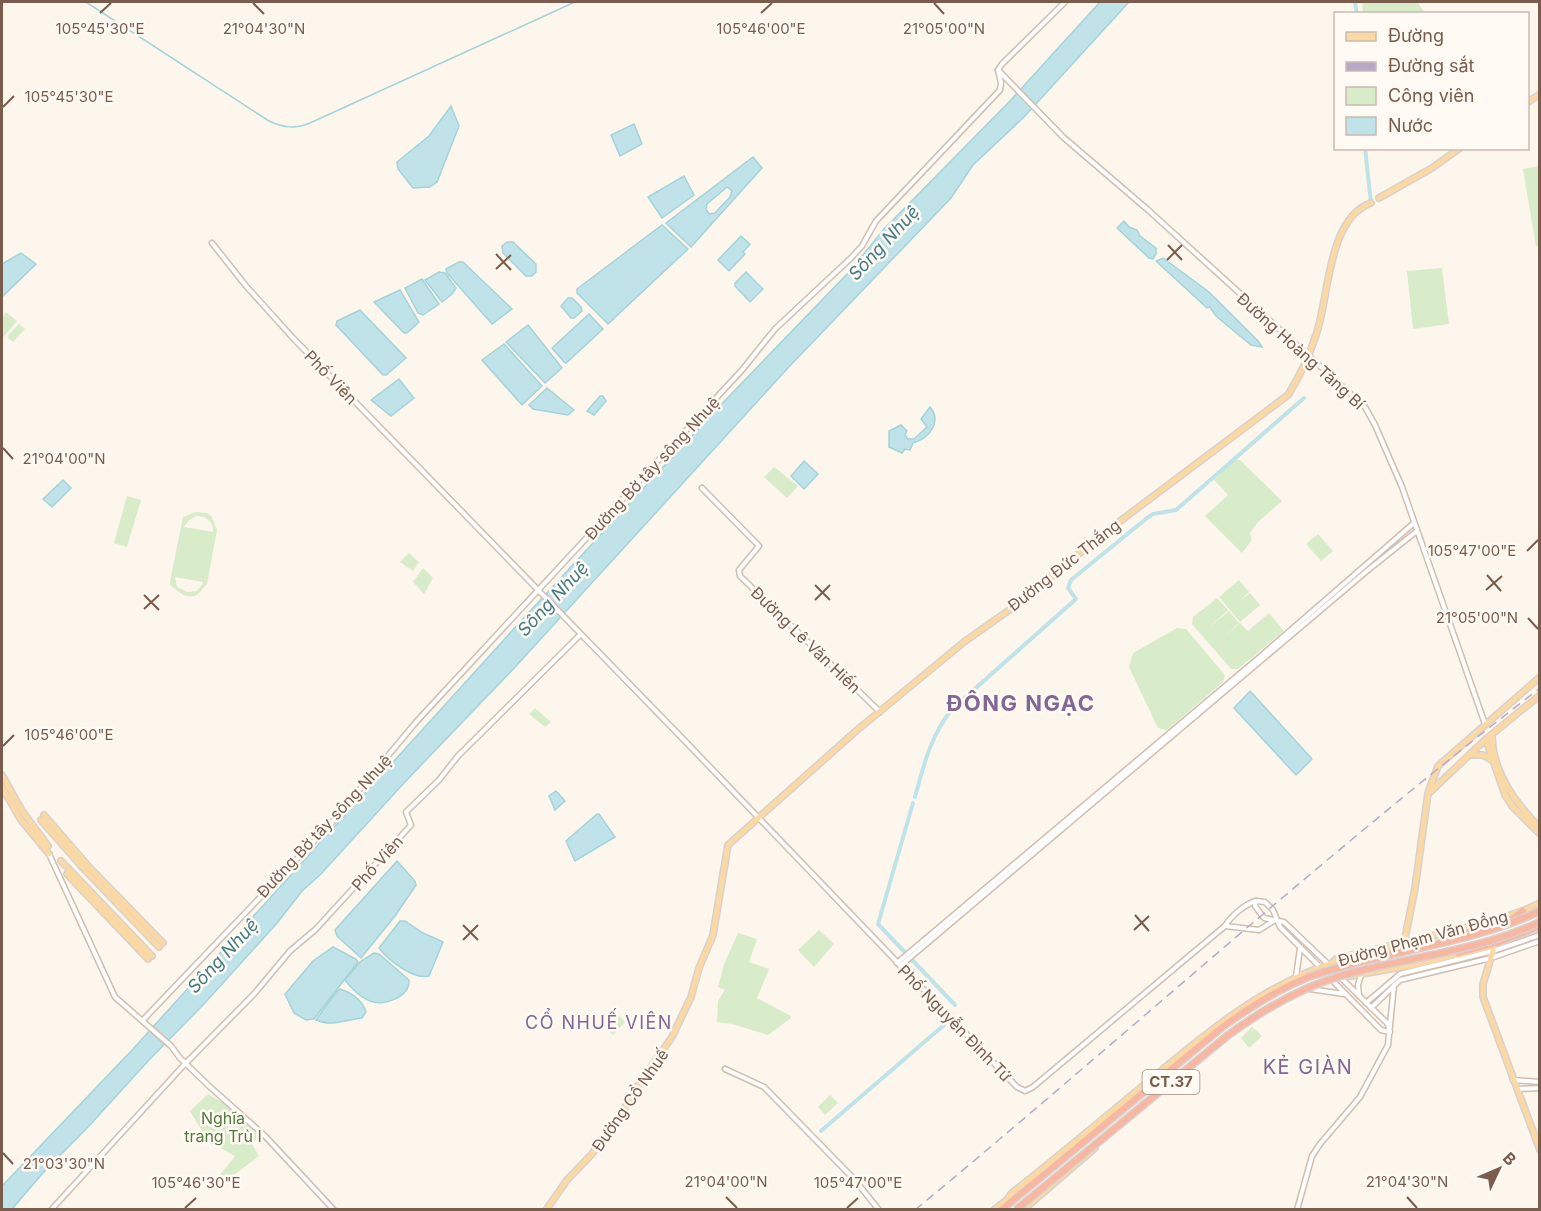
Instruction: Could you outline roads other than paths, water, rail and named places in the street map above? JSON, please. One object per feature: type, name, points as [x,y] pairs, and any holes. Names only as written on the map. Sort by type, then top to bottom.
[{"type":"highway","points":[[1308,977],[1356,959],[1454,936],[1513,918],[1523,911]]},
{"type":"highway","name":"CT.37","points":[[1001,1209],[1221,1029],[1248,1008],[1281,989],[1336,968],[1496,928],[1539,911]]},
{"type":"highway","points":[[1341,977],[1458,953],[1499,942],[1539,925]]},
{"type":"highway","name":"CT.37","points":[[1017,1209],[1201,1056],[1254,1016],[1286,997],[1341,977],[1478,944],[1539,925]]},
{"type":"main road","points":[[1379,198],[1432,168],[1457,150]]},
{"type":"main road","name":"Đường Đức Thắng","points":[[758,817],[963,642],[1029,597],[1095,540],[1288,395],[1299,378],[1318,330],[1333,254],[1355,211],[1371,202]]},
{"type":"main road","points":[[1404,943],[1415,888],[1428,793],[1441,762],[1539,677]]},
{"type":"main road","points":[[1523,692],[1531,702]]},
{"type":"main road","points":[[1428,793],[1539,695]]},
{"type":"main road","points":[[1492,735],[1493,749],[1503,780],[1522,814],[1539,828]]},
{"type":"main road","points":[[1486,740],[1505,795],[1539,834]]},
{"type":"main road","points":[[1471,755],[1483,754],[1492,760]]},
{"type":"main road","points":[[1441,762],[1443,771],[1452,773]]},
{"type":"main road","points":[[2,775],[22,811],[48,846]]},
{"type":"main road","points":[[2,787],[21,820],[49,854]]},
{"type":"main road","name":"Đường Cổ Nhuế","points":[[546,1209],[567,1180],[612,1129],[637,1087],[672,1037],[691,997],[699,969],[713,935],[728,845],[758,817]]},
{"type":"main road","points":[[43,818],[85,870],[161,945]]},
{"type":"main road","points":[[42,839],[49,854]]},
{"type":"main road","points":[[61,861],[150,958],[67,874]]},
{"type":"main road","name":"Đường Phạm Văn Đồng","points":[[994,1209],[1186,1050],[1246,1004],[1336,959],[1477,925],[1523,911],[1539,903]]},
{"type":"main road","points":[[1330,963],[1338,966],[1482,930],[1515,919],[1523,911]]},
{"type":"main road","name":"Đường Phạm Văn Đồng","points":[[1017,1209],[1229,1035],[1288,998],[1341,977],[1346,978],[1479,951],[1521,937],[1539,925]]},
{"type":"main road","points":[[1492,955],[1483,984],[1483,997],[1539,1150]]},
{"type":"main road","points":[[1330,963],[1341,977]]},
{"type":"main road","points":[[1320,967],[1332,980]]},
{"type":"main road","name":"Đường Phạm Văn Đồng","points":[[1023,1209],[1252,1019]]},
{"type":"street","points":[[998,70],[1065,2]]},
{"type":"street","name":"Đường Hoàng Tăng Bí","points":[[998,70],[1039,114],[1365,407],[1398,478],[1485,724]]},
{"type":"street","name":"Đường Bờ tây sông Nhuệ","points":[[143,1020],[335,819],[417,721],[742,370],[775,329],[862,246],[876,221],[1000,90],[998,70]]},
{"type":"street","name":"Phố Viên","points":[[212,243],[246,286],[293,338],[758,817]]},
{"type":"street","name":"Đường Lê Văn Hiến","points":[[702,488],[759,546],[739,570],[740,576],[880,712]]},
{"type":"street","points":[[899,964],[1414,522]]},
{"type":"street","points":[[912,953],[1417,531]]},
{"type":"street","name":"Phố Viên","points":[[186,1063],[242,1007],[290,951],[316,929],[411,825],[405,812],[580,635]]},
{"type":"street","name":"Phố Nguyễn Đình Tứ","points":[[758,817],[1017,1087],[1029,1090],[1225,926],[1228,921],[1251,902],[1256,901]]},
{"type":"street","points":[[49,854],[109,987],[120,1002],[143,1020],[265,1136],[334,1209]]},
{"type":"street","points":[[1320,967],[1280,927],[1277,920],[1273,910],[1269,905],[1261,900],[1256,901],[1255,906],[1264,918],[1268,920],[1277,920],[1284,922],[1330,963]]},
{"type":"street","points":[[1225,926],[1259,930],[1277,920]]},
{"type":"street","name":"Đường Phạm Văn Đồng","points":[[1366,1003],[1400,974],[1492,955],[1539,934]]},
{"type":"street","name":"Đường Phạm Văn Đồng","points":[[1371,1008],[1394,985],[1408,977],[1539,941]]},
{"type":"street","points":[[1296,977],[1300,947]]},
{"type":"street","points":[[1299,962],[1312,949]]},
{"type":"street","points":[[1359,997],[1358,985],[1361,975]]},
{"type":"street","points":[[1341,977],[1387,1023],[1390,1032]]},
{"type":"street","points":[[1332,980],[1381,1030],[1390,1032]]},
{"type":"street","points":[[1297,1209],[1312,1156],[1360,1097],[1388,1045],[1394,985]]},
{"type":"street","points":[[1309,989],[1345,994]]},
{"type":"street","points":[[51,1209],[186,1063]]},
{"type":"street","points":[[725,1069],[764,1087],[854,1179],[879,1209]]},
{"type":"street","points":[[1513,1080],[1539,1082]]},
{"type":"street","points":[[1516,1089],[1539,1088]]},
{"type":"water","name":"Sông Nhuệ","points":[[1100,2],[1129,2],[1024,117],[973,165],[951,198],[786,370],[517,665],[321,874],[302,891],[278,922],[204,1004],[43,1173],[12,1209],[2,1209],[2,1186],[133,1049],[713,413],[849,272],[884,229],[1009,102]]},
{"type":"water","points":[[451,106],[459,126],[437,182],[430,187],[413,188],[398,169],[397,162],[429,136]]},
{"type":"water","points":[[634,124],[642,144],[620,156],[611,135]]},
{"type":"water","points":[[753,157],[762,168],[691,247],[666,223]],"holes":[[[727,187],[732,191],[730,197],[715,213],[709,214],[706,209],[707,204]]]},
{"type":"water","points":[[684,176],[694,195],[662,218],[648,197]]},
{"type":"water","points":[[1124,221],[1156,248],[1153,259],[1149,258],[1117,228]]},
{"type":"water","points":[[662,225],[688,249],[608,324],[577,293],[577,289]]},
{"type":"water","points":[[741,236],[750,244],[743,252],[745,254],[729,271],[718,260]]},
{"type":"water","points":[[507,242],[513,242],[536,264],[536,272],[532,276],[526,276],[503,253],[502,246]]},
{"type":"water","points":[[21,253],[36,264],[2,297],[2,264]]},
{"type":"water","points":[[1163,258],[1209,292],[1262,347],[1251,345],[1216,316],[1210,307],[1207,308],[1156,261]]},
{"type":"water","points":[[463,262],[512,309],[492,324],[447,273],[446,269]]},
{"type":"water","points":[[439,272],[445,273],[456,288],[442,302],[425,280]]},
{"type":"water","points":[[746,272],[763,289],[750,302],[735,286],[735,283]]},
{"type":"water","points":[[422,279],[439,304],[423,315],[418,313],[405,288]]},
{"type":"water","points":[[400,290],[419,322],[407,333],[404,333],[374,302]]},
{"type":"water","points":[[568,298],[572,298],[581,307],[582,311],[574,318],[571,318],[561,306]]},
{"type":"water","points":[[360,310],[406,358],[386,375],[383,375],[336,325],[337,321]]},
{"type":"water","points":[[589,314],[603,329],[566,363],[552,348]]},
{"type":"water","points":[[528,325],[562,368],[545,383],[506,342]]},
{"type":"water","points":[[504,344],[542,386],[522,405],[482,360]]},
{"type":"water","points":[[399,379],[414,398],[391,416],[371,400]]},
{"type":"water","points":[[547,388],[574,410],[568,415],[533,409],[529,405]]},
{"type":"water","points":[[600,396],[603,396],[606,401],[594,415],[587,411]]},
{"type":"water","points":[[930,407],[935,418],[932,428],[925,437],[913,443],[910,450],[905,449],[902,453],[889,447],[889,431],[901,425],[907,431],[905,435],[908,439],[914,439],[927,427],[921,419]]},
{"type":"water","points":[[804,461],[818,474],[804,489],[791,476]]},
{"type":"water","points":[[63,480],[71,488],[52,507],[43,499]]},
{"type":"water","points":[[1250,691],[1312,759],[1296,775],[1234,708]]},
{"type":"water","points":[[556,791],[565,801],[555,810],[549,796]]},
{"type":"water","points":[[597,814],[615,837],[575,861],[566,841]]},
{"type":"water","points":[[397,861],[416,885],[395,916],[361,958],[337,936],[335,930]]},
{"type":"water","points":[[400,921],[405,921],[443,942],[429,976],[409,972],[388,958],[379,948]]},
{"type":"water","points":[[333,947],[358,962],[314,1019],[306,1020],[294,1013],[285,994],[313,961]]},
{"type":"water","points":[[374,953],[379,954],[409,980],[401,996],[382,1003],[375,1003],[356,992],[345,980],[361,961]]},
{"type":"water","points":[[340,989],[352,995],[362,1004],[366,1012],[362,1018],[333,1023],[316,1020],[336,992]]},
{"type":"waterway","points":[[86,2],[269,121],[290,127],[310,123],[575,2]]},
{"type":"waterway","points":[[1355,2],[1357,12]]},
{"type":"waterway","points":[[1365,150],[1371,203]]},
{"type":"waterway","points":[[915,797],[933,741],[951,710],[1076,599],[1068,588],[1071,580],[1147,518],[1153,514],[1176,510],[1304,398]]},
{"type":"waterway","points":[[913,803],[878,924],[955,1005]]},
{"type":"waterway","points":[[821,1131],[944,1025]]},
{"type":"railway","points":[[915,1210],[1303,880],[1540,688]]},
{"type":"district","name":"ĐÔNG NGẠC","points":[[1021,703]]},
{"type":"district","name":"CỔ NHUẾ VIÊN","points":[[599,1023]]},
{"type":"district","name":"KẺ GIÀN","points":[[1308,1067]]},
{"type":"park label","name":"Nghĩa trang Trù I","points":[[223,1127]]}]
